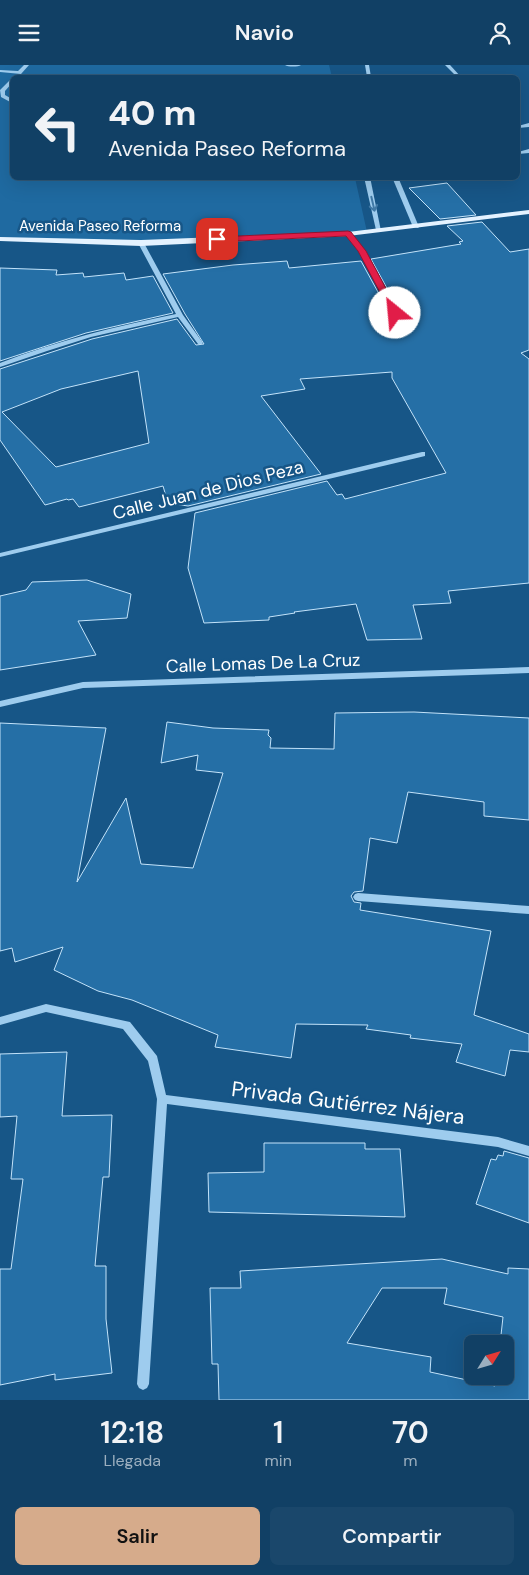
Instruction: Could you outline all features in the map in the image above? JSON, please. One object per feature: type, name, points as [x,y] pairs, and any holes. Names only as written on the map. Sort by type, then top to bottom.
[{"type":"main road","name":"Avenida Paseo Reforma","points":[[0,239],[141,243],[348,234],[528,213]]},
{"type":"street","points":[[0,71],[17,75],[27,65]]},
{"type":"street","points":[[287,65],[299,65]]},
{"type":"street","points":[[447,65],[457,75]]},
{"type":"street","points":[[10,83],[2,91],[3,96],[10,100]]},
{"type":"street","points":[[368,180],[379,230]]},
{"type":"street","points":[[396,180],[416,227]]},
{"type":"street","points":[[348,234],[362,251],[395,313]]},
{"type":"street","points":[[141,243],[180,315],[200,343]]},
{"type":"street","points":[[0,365],[40,350],[112,329],[180,315]]},
{"type":"street","name":"Calle Juan de Dios Peza","points":[[0,555],[422,454]]},
{"type":"street","name":"Calle Lomas De La Cruz","points":[[0,704],[83,685],[529,670]]},
{"type":"street","points":[[358,897],[529,910]]},
{"type":"street","points":[[0,1021],[46,1009],[126,1025],[154,1059],[162,1099],[143,1384]]},
{"type":"street","name":"Privada Gutiérrez Nájera","points":[[162,1099],[498,1142],[529,1151]]},
{"type":"shaded area","points":[[0,65],[329,65],[332,75],[10,75],[10,180],[355,180],[367,232],[141,243],[0,239]]},
{"type":"building","points":[[447,183],[476,215],[440,219],[409,188]]},
{"type":"building","points":[[482,222],[510,252],[529,249],[529,350],[521,353],[529,359],[529,583],[448,591],[451,603],[413,605],[422,639],[367,640],[356,604],[294,612],[269,617],[269,620],[204,623],[188,568],[195,513],[327,481],[337,495],[342,494],[345,499],[446,473],[392,378],[392,372],[300,379],[305,389],[261,396],[321,474],[188,506],[168,503],[163,486],[79,507],[73,499],[45,505],[0,440],[0,369],[92,339],[177,319],[196,345],[204,344],[163,274],[233,265],[287,261],[289,268],[361,261],[390,314],[397,316],[400,312],[371,259],[461,244],[459,242],[463,241],[447,226]],"holes":[[[138,371],[149,443],[56,467],[2,412],[61,389]]]},
{"type":"building","points":[[0,268],[57,270],[56,275],[83,273],[84,277],[124,273],[126,280],[153,276],[173,313],[86,333],[0,361]]},
{"type":"building","points":[[87,580],[131,594],[127,618],[78,621],[96,655],[0,670],[0,596],[26,590],[32,582]]},
{"type":"building","points":[[414,712],[529,718],[529,820],[484,816],[484,802],[408,792],[397,843],[370,838],[363,891],[354,892],[351,896],[354,902],[361,903],[360,910],[491,931],[474,1015],[529,1034],[529,1052],[510,1050],[505,1076],[456,1062],[462,1044],[410,1038],[411,1035],[366,1029],[368,1025],[296,1024],[291,1058],[215,1047],[218,1035],[132,1000],[98,991],[54,970],[63,947],[15,962],[12,948],[0,951],[0,723],[106,728],[77,882],[126,798],[141,864],[193,868],[223,773],[196,770],[198,755],[161,763],[167,722],[213,728],[269,730],[268,735],[271,738],[270,748],[334,749],[335,713]]},
{"type":"building","points":[[67,1052],[62,1116],[112,1115],[109,1177],[103,1177],[95,1266],[106,1266],[106,1319],[112,1373],[55,1380],[55,1374],[0,1385],[0,1269],[11,1269],[23,1179],[11,1179],[17,1116],[0,1117],[0,1054]]},
{"type":"building","points":[[264,1143],[365,1143],[365,1149],[400,1149],[405,1217],[209,1212],[208,1173],[264,1172]]},
{"type":"building","points":[[504,1151],[529,1158],[529,1223],[476,1204],[491,1159],[496,1160],[498,1155],[503,1156]]},
{"type":"building","points":[[442,1259],[508,1274],[508,1268],[529,1269],[529,1400],[219,1400],[218,1364],[212,1364],[210,1288],[241,1288],[240,1271]],"holes":[[[382,1288],[447,1288],[444,1304],[503,1317],[501,1335],[514,1335],[514,1385],[464,1385],[464,1379],[430,1372],[431,1357],[347,1343]]]},
{"type":"route","points":[[217,239],[348,234],[362,251],[395,313]]}]
